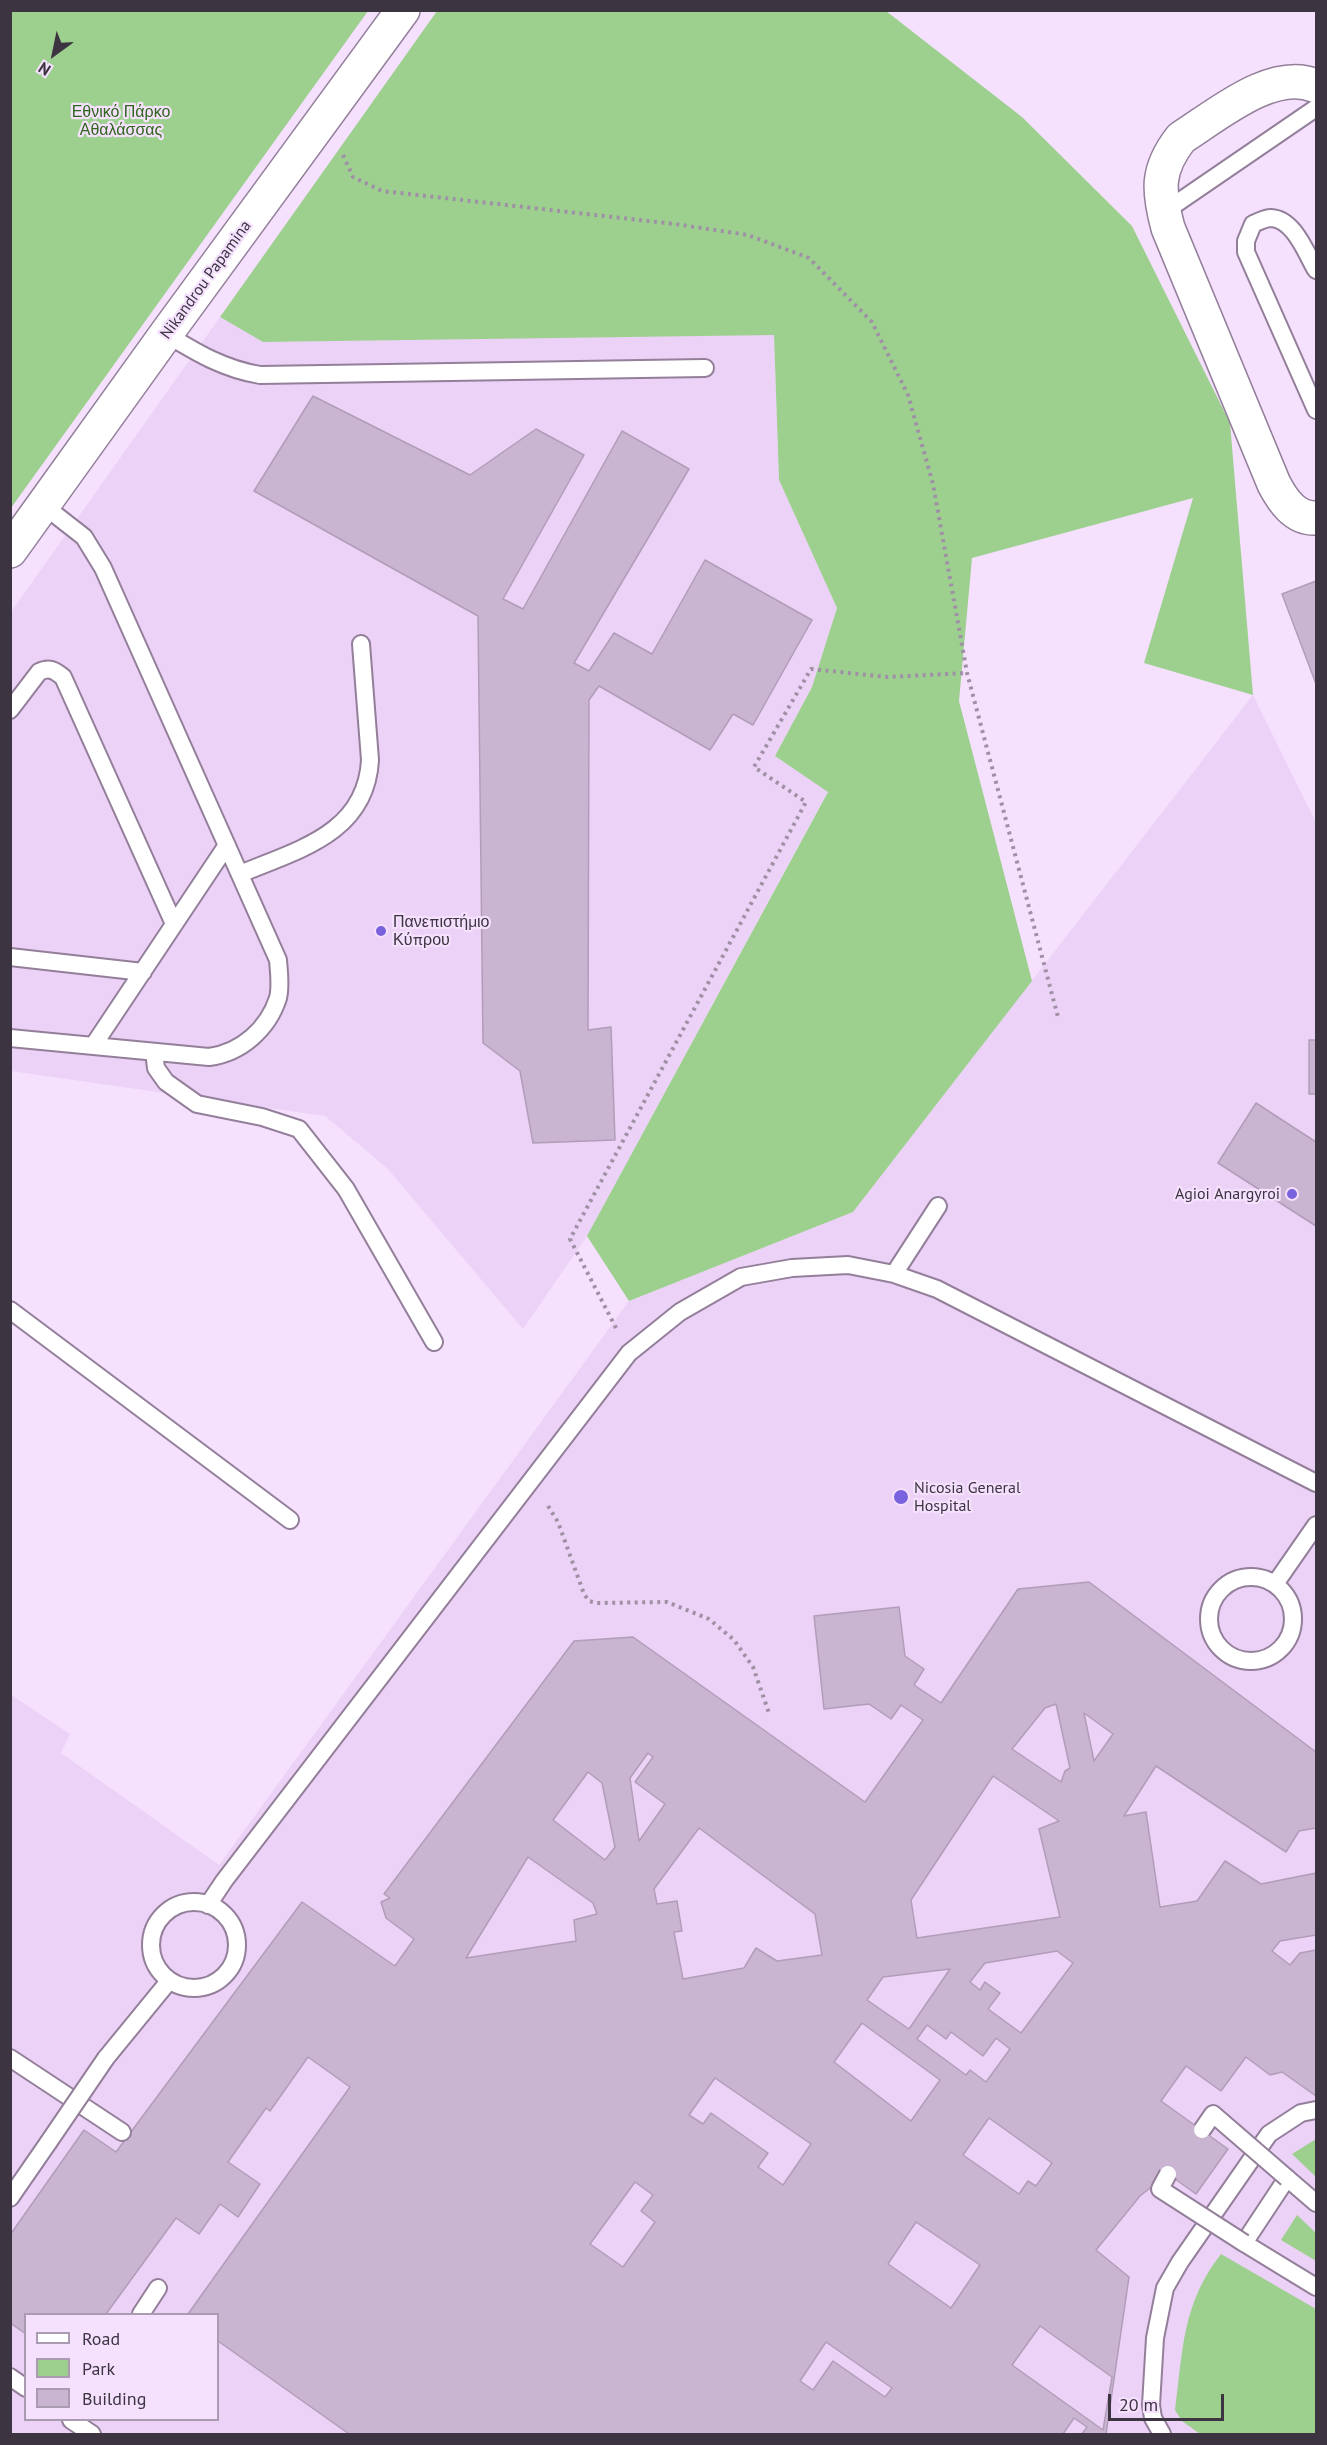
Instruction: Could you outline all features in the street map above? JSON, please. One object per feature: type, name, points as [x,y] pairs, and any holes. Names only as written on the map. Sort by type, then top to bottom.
[{"type":"street","name":"Nikandrou Papamina","points":[[10,552],[403,10]]},
{"type":"street","points":[[1317,86],[1288,82],[1264,87],[1181,138],[1174,147],[1161,176],[1160,193],[1168,228],[1274,484],[1286,504],[1297,513],[1317,518]]},
{"type":"lane","points":[[1164,212],[1317,108]]},
{"type":"lane","points":[[1317,270],[1293,231],[1282,221],[1269,218],[1253,224],[1246,241],[1246,252],[1317,410]]},
{"type":"lane","points":[[166,334],[209,360],[239,371],[260,375],[705,368]]},
{"type":"lane","points":[[10,1038],[209,1057],[223,1055],[246,1043],[264,1024],[278,997],[280,980],[278,960],[104,568],[84,537],[43,505]]},
{"type":"lane","points":[[240,874],[317,842],[339,827],[362,795],[369,775],[370,760],[361,644]]},
{"type":"lane","points":[[10,710],[39,672],[46,669],[54,670],[63,677],[174,924]]},
{"type":"lane","points":[[93,1046],[227,845]]},
{"type":"lane","points":[[10,957],[143,972]]},
{"type":"lane","points":[[154,1052],[156,1068],[166,1083],[197,1104],[262,1117],[299,1129],[346,1189],[434,1342]]},
{"type":"lane","points":[[894,1274],[938,1206]]},
{"type":"lane","points":[[208,1905],[224,1881],[629,1353],[680,1312],[741,1277],[792,1268],[848,1264],[894,1274],[937,1289],[1317,1483]]},
{"type":"lane","points":[[10,1310],[290,1520]]},
{"type":"lane","points":[[1275,1584],[1317,1525]]},
{"type":"lane","points":[[1249,1577],[1275,1584],[1285,1594],[1292,1613],[1291,1633],[1284,1645],[1274,1654],[1262,1660],[1248,1661],[1235,1658],[1223,1650],[1214,1639],[1209,1626],[1209,1611],[1214,1598],[1223,1587],[1235,1580],[1249,1577]]},
{"type":"lane","points":[[195,1902],[208,1905],[221,1912],[231,1924],[236,1937],[236,1952],[232,1966],[223,1977],[204,1987],[182,1987],[169,1981],[159,1971],[153,1959],[151,1945],[153,1932],[159,1920],[169,1910],[181,1904],[195,1902]]},
{"type":"lane","points":[[10,2198],[106,2058],[169,1981]]},
{"type":"lane","points":[[10,2058],[122,2132]]},
{"type":"lane","points":[[1162,2434],[1153,2418],[1151,2405],[1155,2338],[1165,2288],[1180,2262],[1269,2134],[1301,2113],[1317,2110]]},
{"type":"lane","points":[[1202,2130],[1213,2114],[1317,2203]]},
{"type":"lane","points":[[1168,2174],[1160,2189],[1317,2287]]},
{"type":"lane","points":[[1244,2243],[1287,2178]]},
{"type":"lane","points":[[142,2313],[158,2288]]},
{"type":"lane","points":[[10,2377],[24,2387]]},
{"type":"lane","points":[[72,2421],[92,2434]]},
{"type":"path","points":[[314,132],[343,156],[353,177],[381,190],[675,224],[748,235],[809,258],[872,322],[908,395],[933,484],[967,673],[1058,1017]]},
{"type":"path","points":[[629,1353],[570,1239],[806,802],[754,767],[811,669],[887,677],[967,673]]},
{"type":"path","points":[[531,1480],[558,1522],[584,1594],[589,1600],[597,1603],[667,1602],[709,1618],[734,1640],[753,1667],[769,1713]]},
{"type":"shaded area","name":"Πανεπιστήμιο Κύπρου","points":[[220,317],[263,342],[774,334],[779,480],[837,608],[812,687],[775,756],[828,791],[587,1236],[523,1329],[387,1168],[325,1116],[11,1071],[11,612]]},
{"type":"shaded area","name":"Nicosia General Hospital","points":[[1253,695],[1316,823],[1316,2434],[11,2434],[10,1694],[70,1734],[61,1753],[219,1865],[629,1301],[853,1212]]},
{"type":"green space","name":"Εθνικό Πάρκο Αθαλάσσας","points":[[10,11],[368,11],[11,508],[10,508]]},
{"type":"green space","points":[[437,11],[886,11],[1022,117],[1132,226],[1230,423],[1253,695],[1144,663],[1193,498],[972,558],[959,701],[1032,981],[853,1212],[629,1301],[587,1236],[828,792],[775,756],[812,687],[837,608],[779,480],[774,335],[263,342],[220,317]]},
{"type":"green space","points":[[1316,2139],[1316,2177],[1292,2154]]},
{"type":"green space","points":[[1297,2215],[1316,2233],[1316,2261],[1281,2240]]},
{"type":"green space","points":[[1221,2254],[1316,2309],[1316,2434],[1200,2434],[1182,2421],[1175,2410],[1186,2328],[1191,2310],[1198,2291]]},
{"type":"building","points":[[313,396],[470,475],[536,429],[584,455],[503,599],[523,609],[622,431],[689,469],[574,663],[589,671],[614,633],[652,654],[705,560],[812,620],[753,725],[733,714],[710,750],[599,686],[589,700],[588,1030],[611,1027],[615,1140],[533,1143],[520,1071],[483,1043],[478,616],[254,491]]},
{"type":"building","points":[[1316,581],[1316,684],[1282,594]]},
{"type":"building","points":[[1309,1040],[1316,1040],[1316,1094],[1309,1094]]},
{"type":"building","name":"Agioi Anargyroi","points":[[1256,1103],[1316,1142],[1316,1226],[1218,1163]]},
{"type":"building","points":[[1089,1582],[1316,1752],[1316,1828],[1299,1831],[1286,1852],[1156,1766],[1124,1816],[1146,1812],[1160,1907],[1197,1901],[1225,1861],[1261,1884],[1316,1873],[1316,1935],[1280,1941],[1272,1951],[1290,1965],[1300,1953],[1316,1950],[1316,2096],[1282,2072],[1270,2075],[1246,2057],[1221,2091],[1186,2066],[1161,2101],[1228,2149],[1196,2194],[1168,2174],[1140,2196],[1096,2250],[1129,2277],[1106,2434],[1082,2434],[1087,2427],[1074,2418],[1063,2434],[349,2434],[219,2342],[219,2313],[189,2313],[350,2087],[308,2057],[270,2111],[266,2108],[228,2162],[260,2184],[238,2217],[220,2204],[199,2234],[176,2218],[107,2313],[24,2313],[24,2333],[10,2323],[10,2235],[84,2130],[116,2152],[302,1902],[395,1966],[414,1939],[386,1918],[381,1902],[390,1898],[384,1894],[574,1641],[633,1637],[865,1802],[923,1720],[901,1705],[891,1719],[869,1704],[824,1709],[814,1616],[899,1607],[905,1656],[924,1669],[914,1685],[941,1703],[1018,1589]],"holes":[[[1056,1704],[1070,1768],[1065,1771],[1061,1782],[1012,1749],[1045,1708]],[[1084,1713],[1113,1734],[1094,1761]],[[648,1753],[653,1757],[635,1782],[665,1804],[639,1841],[630,1778]],[[588,1772],[602,1783],[615,1847],[605,1860],[553,1820]],[[993,1776],[1059,1821],[1039,1829],[1060,1917],[917,1938],[911,1900]],[[699,1828],[815,1914],[822,1955],[777,1961],[756,1948],[744,1968],[683,1979],[674,1932],[682,1931],[677,1901],[657,1904],[654,1889]],[[528,1857],[593,1903],[597,1914],[574,1920],[576,1941],[466,1958]],[[1057,1951],[1073,1963],[1021,2033],[988,2009],[1000,1993],[985,1982],[980,1990],[970,1982],[985,1963]],[[950,1969],[909,2029],[867,2000],[883,1977]],[[862,2023],[940,2080],[911,2121],[834,2062]],[[927,2025],[946,2039],[951,2032],[983,2056],[996,2038],[1010,2049],[986,2082],[970,2070],[966,2075],[917,2039]],[[715,2078],[811,2144],[783,2185],[758,2167],[768,2153],[711,2113],[703,2124],[689,2115]],[[989,2118],[1052,2163],[1036,2186],[1028,2181],[1019,2194],[963,2155]],[[635,2182],[653,2195],[641,2211],[655,2222],[623,2267],[590,2244]],[[916,2222],[980,2265],[951,2308],[888,2264]],[[1040,2326],[1112,2377],[1103,2430],[1012,2365]],[[826,2342],[892,2388],[885,2397],[833,2361],[813,2390],[800,2381]]]},
{"type":"place","name":"Πανεπιστήμιο Κύπρου","points":[[381,931]]},
{"type":"place","name":"Agioi Anargyroi","points":[[1292,1194]]},
{"type":"place","name":"Nicosia General Hospital","points":[[901,1497]]}]
